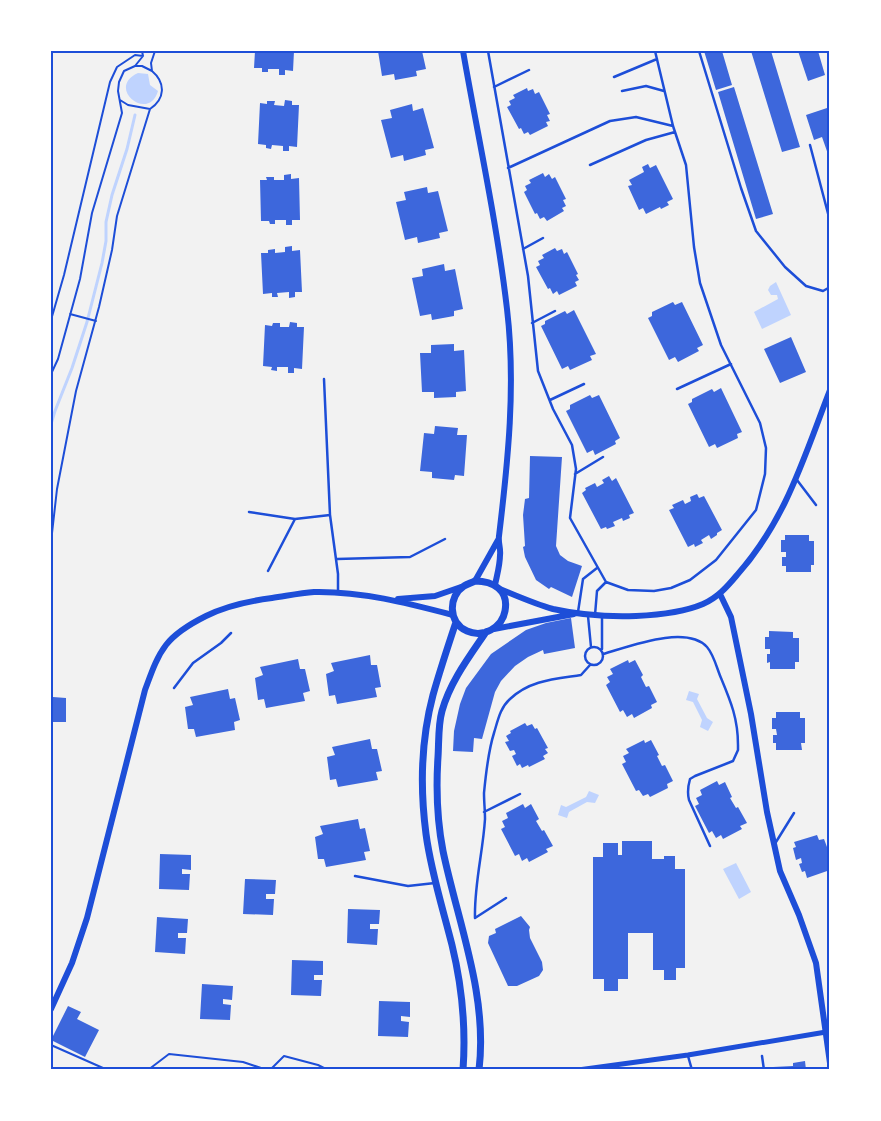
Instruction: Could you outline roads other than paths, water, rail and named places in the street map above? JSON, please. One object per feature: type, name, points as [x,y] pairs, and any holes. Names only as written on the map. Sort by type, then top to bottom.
[{"type":"main road","points":[[454,619],[467,631],[476,633],[494,629],[501,622],[505,613],[505,596],[497,587],[484,581],[475,581],[464,586],[453,600],[454,619],[433,695],[424,745],[424,816],[426,836],[453,948],[462,997],[465,1026],[463,1070]]},
{"type":"main road","points":[[480,1070],[478,998],[442,842],[438,809],[437,771],[442,712],[453,684],[486,632]]},
{"type":"street","points":[[463,51],[498,244],[510,339],[511,407],[507,474],[498,540],[500,554],[497,587],[552,609],[599,616],[650,615],[681,611],[703,604],[720,594],[762,545],[778,518],[796,479],[830,390]]},
{"type":"street","points":[[475,581],[498,540]]},
{"type":"street","points":[[52,1007],[72,963],[87,918],[145,690],[155,663],[166,644],[194,622],[214,612],[261,599],[312,592],[387,599],[420,598],[435,596],[464,586]]},
{"type":"street","points":[[720,594],[731,617],[780,871],[799,915],[816,963],[830,1063]]},
{"type":"street","points":[[387,599],[454,619]]},
{"type":"street","points":[[494,629],[578,614]]},
{"type":"street","points":[[578,1070],[688,1055],[826,1032]]},
{"type":"lane","points":[[488,51],[528,276],[538,371],[572,445],[576,469],[570,518],[606,582],[628,590],[654,591],[670,588],[690,580],[716,560],[756,510],[765,474],[766,448],[760,423],[721,345],[700,284],[694,247],[686,164],[673,126],[655,51]]},
{"type":"lane","points":[[699,51],[756,231],[785,267],[806,286],[823,291],[830,287]]},
{"type":"lane","points":[[614,77],[657,59]]},
{"type":"lane","points":[[494,87],[529,70]]},
{"type":"lane","points":[[622,91],[646,86],[665,91]]},
{"type":"lane","points":[[508,168],[610,121],[636,117],[673,126]]},
{"type":"lane","points":[[590,165],[646,140],[675,132]]},
{"type":"lane","points":[[810,145],[830,221]]},
{"type":"lane","points":[[523,249],[543,238]]},
{"type":"lane","points":[[532,324],[555,311]]},
{"type":"lane","points":[[677,389],[731,364]]},
{"type":"lane","points":[[324,379],[330,515],[338,593]]},
{"type":"lane","points":[[550,400],[584,384]]},
{"type":"lane","points":[[575,474],[603,457]]},
{"type":"lane","points":[[796,479],[816,505]]},
{"type":"lane","points":[[249,512],[295,519],[330,515]]},
{"type":"lane","points":[[268,571],[295,519]]},
{"type":"lane","points":[[336,559],[410,557],[445,539]]},
{"type":"lane","points":[[578,614],[583,579],[597,568]]},
{"type":"lane","points":[[506,898],[475,918],[474,900],[489,748],[503,706],[516,694],[534,683],[581,675],[590,665],[599,665],[603,660],[597,591],[606,582]]},
{"type":"lane","points":[[588,615],[591,647]]},
{"type":"lane","points":[[174,688],[193,663],[221,643],[231,633]]},
{"type":"lane","points":[[603,652],[656,639],[686,638],[698,641],[708,648],[735,711],[738,745],[733,761],[695,776],[690,779],[688,784],[687,793],[689,800],[710,846]]},
{"type":"lane","points":[[590,665],[584,657],[586,651],[591,647],[597,647],[603,652]]},
{"type":"lane","points":[[484,812],[520,794]]},
{"type":"lane","points":[[774,845],[794,813]]},
{"type":"lane","points":[[355,876],[408,886],[436,882]]},
{"type":"lane","points":[[688,1055],[692,1070]]},
{"type":"lane","points":[[762,1056],[764,1070]]},
{"type":"water","points":[[138,73],[148,74],[150,85],[158,91],[153,100],[146,104],[132,100],[127,94],[126,87],[129,79]]},
{"type":"water","points":[[776,282],[791,315],[762,329],[754,312],[778,299],[777,295],[771,295],[768,290]]},
{"type":"water","points":[[689,691],[699,694],[697,699],[707,718],[713,722],[708,731],[700,727],[702,720],[693,702],[686,700]]},
{"type":"water","points":[[589,791],[599,795],[595,803],[587,802],[569,812],[567,818],[558,815],[561,805],[566,807],[586,797]]},
{"type":"water","points":[[736,863],[751,892],[739,899],[723,869]]},
{"type":"waterway","points":[[51,424],[87,322],[102,263],[106,241],[106,222],[112,195],[127,149],[135,115]]}]
